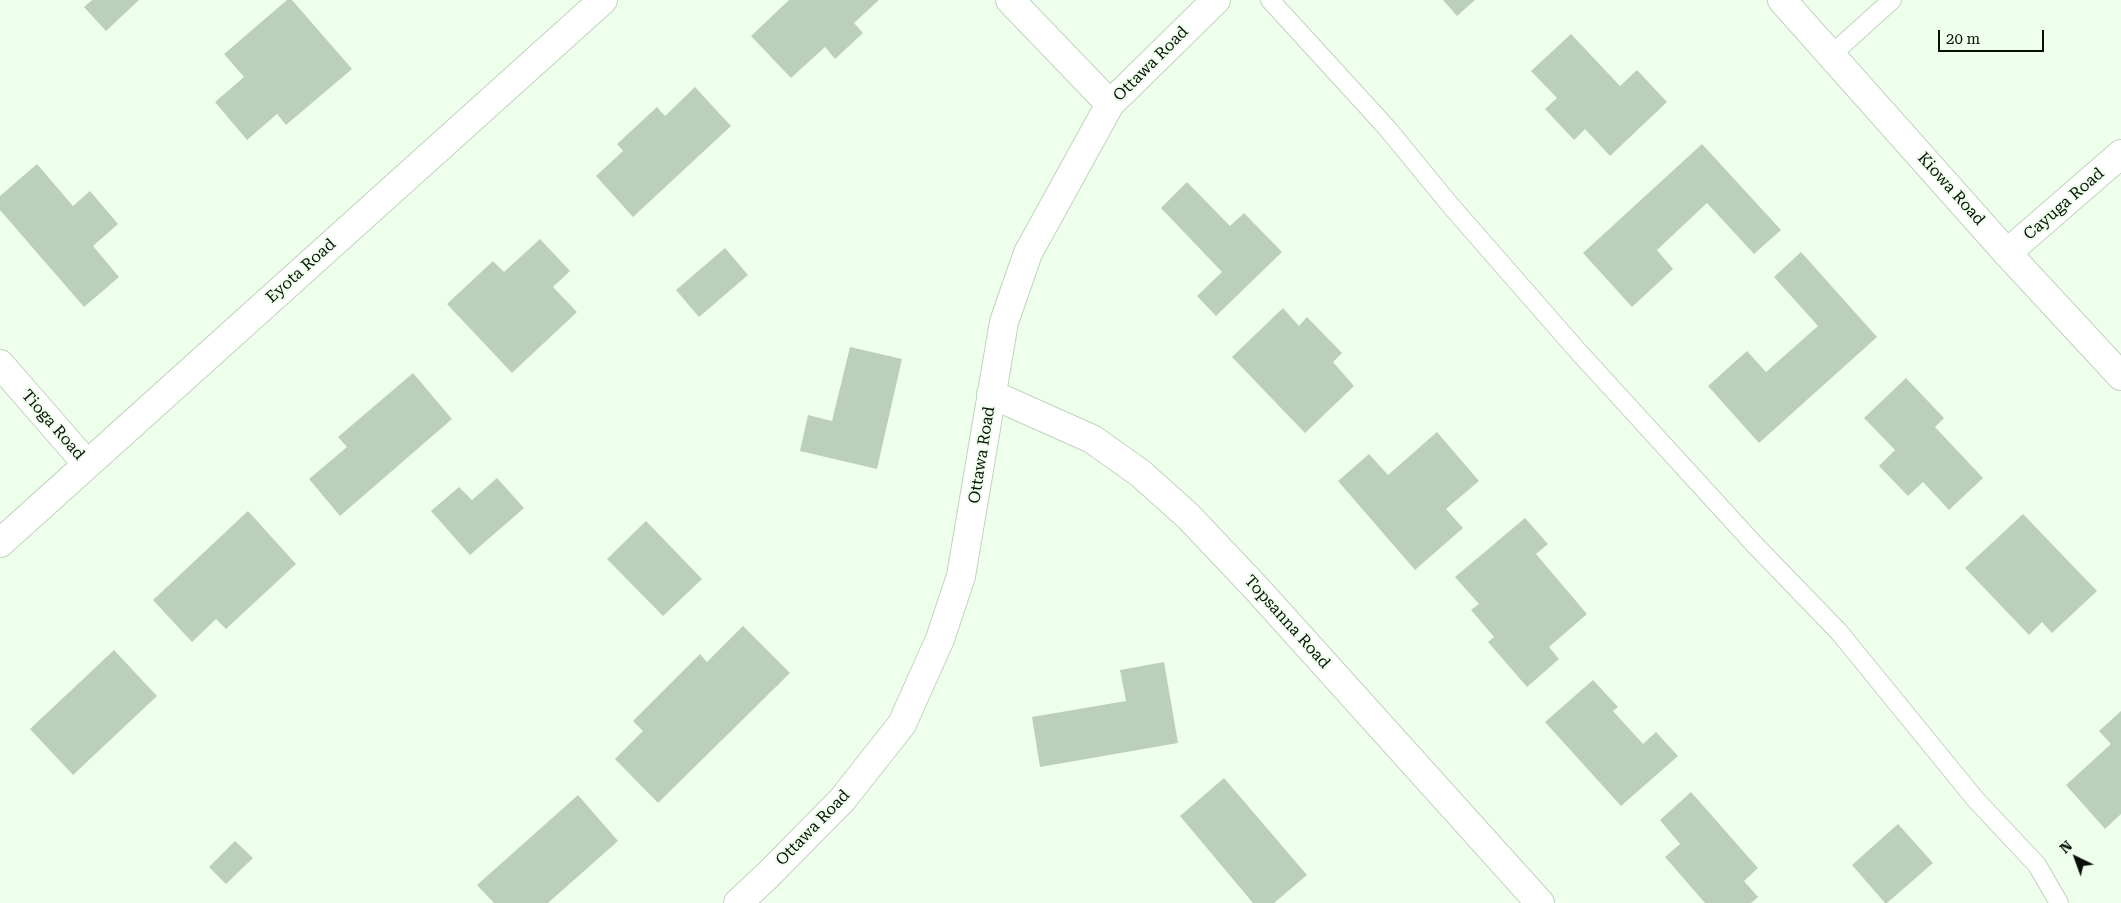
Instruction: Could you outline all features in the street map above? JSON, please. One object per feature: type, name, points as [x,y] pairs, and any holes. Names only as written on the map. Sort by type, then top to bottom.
[{"type":"street","name":"Eyota Road","points":[[0,543],[603,0]]},
{"type":"street","points":[[1010,0],[1110,104]]},
{"type":"street","name":"Ottawa Road","points":[[738,903],[842,800],[902,724],[940,639],[961,576],[977,491],[1004,322],[1028,254],[1110,104],[1216,0]]},
{"type":"street","name":"Kiowa Road","points":[[1782,0],[2008,253],[2121,376]]},
{"type":"street","name":"Cayuga Road","points":[[2008,253],[2121,154]]},
{"type":"street","name":"Tioga Road","points":[[0,364],[87,464]]},
{"type":"street","name":"Topsanna Road","points":[[991,394],[1092,439],[1140,473],[1188,516],[1257,589],[1540,903]]},
{"type":"lane","points":[[1270,0],[1387,128],[1458,214],[1576,349],[1754,544],[1839,632],[1976,800],[2037,866],[2059,903]]},
{"type":"lane","points":[[1831,55],[1892,0]]},
{"type":"building","points":[[92,0],[139,0],[106,31],[84,7]]},
{"type":"building","points":[[287,0],[292,0],[352,69],[286,125],[277,114],[247,140],[215,102],[244,77],[224,54]]},
{"type":"building","points":[[789,0],[879,0],[854,23],[863,33],[835,59],[825,47],[791,78],[751,36]]},
{"type":"building","points":[[1443,0],[1475,0],[1457,16]]},
{"type":"building","points":[[1571,34],[1620,86],[1637,70],[1667,102],[1610,156],[1585,129],[1574,140],[1545,109],[1557,98],[1531,71]]},
{"type":"building","points":[[695,87],[731,126],[633,217],[596,176],[623,151],[617,144],[657,107],[665,116]]},
{"type":"building","points":[[1702,144],[1781,230],[1754,254],[1707,203],[1657,250],[1673,269],[1632,307],[1583,253]]},
{"type":"building","points":[[37,164],[73,206],[90,191],[118,224],[93,246],[119,277],[84,307],[0,210],[0,196]]},
{"type":"building","points":[[1187,182],[1230,226],[1244,213],[1282,252],[1216,316],[1197,296],[1222,272],[1161,208]]},
{"type":"building","points":[[540,239],[570,271],[553,287],[577,312],[512,373],[447,304],[493,261],[504,272]]},
{"type":"building","points":[[725,248],[748,275],[699,317],[676,290]]},
{"type":"building","points":[[1801,252],[1877,337],[1759,443],[1708,386],[1747,351],[1766,372],[1818,326],[1774,277]]},
{"type":"building","points":[[1283,308],[1299,326],[1307,317],[1342,353],[1333,362],[1354,386],[1305,433],[1232,357]]},
{"type":"building","points":[[850,347],[902,359],[877,469],[800,451],[808,415],[832,421]]},
{"type":"building","points":[[413,373],[452,419],[340,516],[309,479],[347,447],[338,437]]},
{"type":"building","points":[[1906,378],[1944,418],[1935,427],[1983,478],[1949,510],[1923,482],[1908,496],[1879,466],[1895,450],[1864,418]]},
{"type":"building","points":[[1437,432],[1479,481],[1446,509],[1463,528],[1415,570],[1338,481],[1369,454],[1388,475]]},
{"type":"building","points":[[497,478],[524,508],[470,555],[431,511],[459,487],[472,500]]},
{"type":"building","points":[[248,511],[296,564],[226,629],[216,619],[192,642],[153,600]]},
{"type":"building","points":[[2023,514],[2097,591],[2052,633],[2042,622],[2029,635],[1965,568]]},
{"type":"building","points":[[1525,518],[1548,544],[1536,554],[1587,614],[1549,647],[1559,659],[1527,687],[1488,642],[1494,637],[1471,610],[1479,604],[1455,577]]},
{"type":"building","points":[[646,521],[702,579],[663,616],[607,559]]},
{"type":"building","points":[[743,626],[790,673],[658,803],[615,759],[643,731],[633,721],[700,654],[707,662]]},
{"type":"building","points":[[114,650],[157,696],[73,775],[30,729]]},
{"type":"building","points":[[1164,662],[1178,743],[1040,767],[1032,717],[1126,701],[1120,670]]},
{"type":"building","points":[[1593,680],[1618,707],[1613,711],[1643,744],[1656,732],[1678,756],[1621,806],[1545,722]]},
{"type":"building","points":[[2121,711],[2121,814],[2105,829],[2066,785],[2111,744],[2099,731]]},
{"type":"building","points":[[1224,778],[1307,875],[1274,903],[1253,903],[1180,816]]},
{"type":"building","points":[[1691,792],[1758,868],[1744,881],[1758,897],[1751,903],[1705,903],[1665,857],[1680,844],[1660,820]]},
{"type":"building","points":[[578,795],[618,841],[548,903],[494,903],[477,885]]},
{"type":"building","points":[[1898,824],[1933,863],[1885,903],[1852,865]]},
{"type":"building","points":[[235,841],[253,858],[226,884],[209,867]]}]
